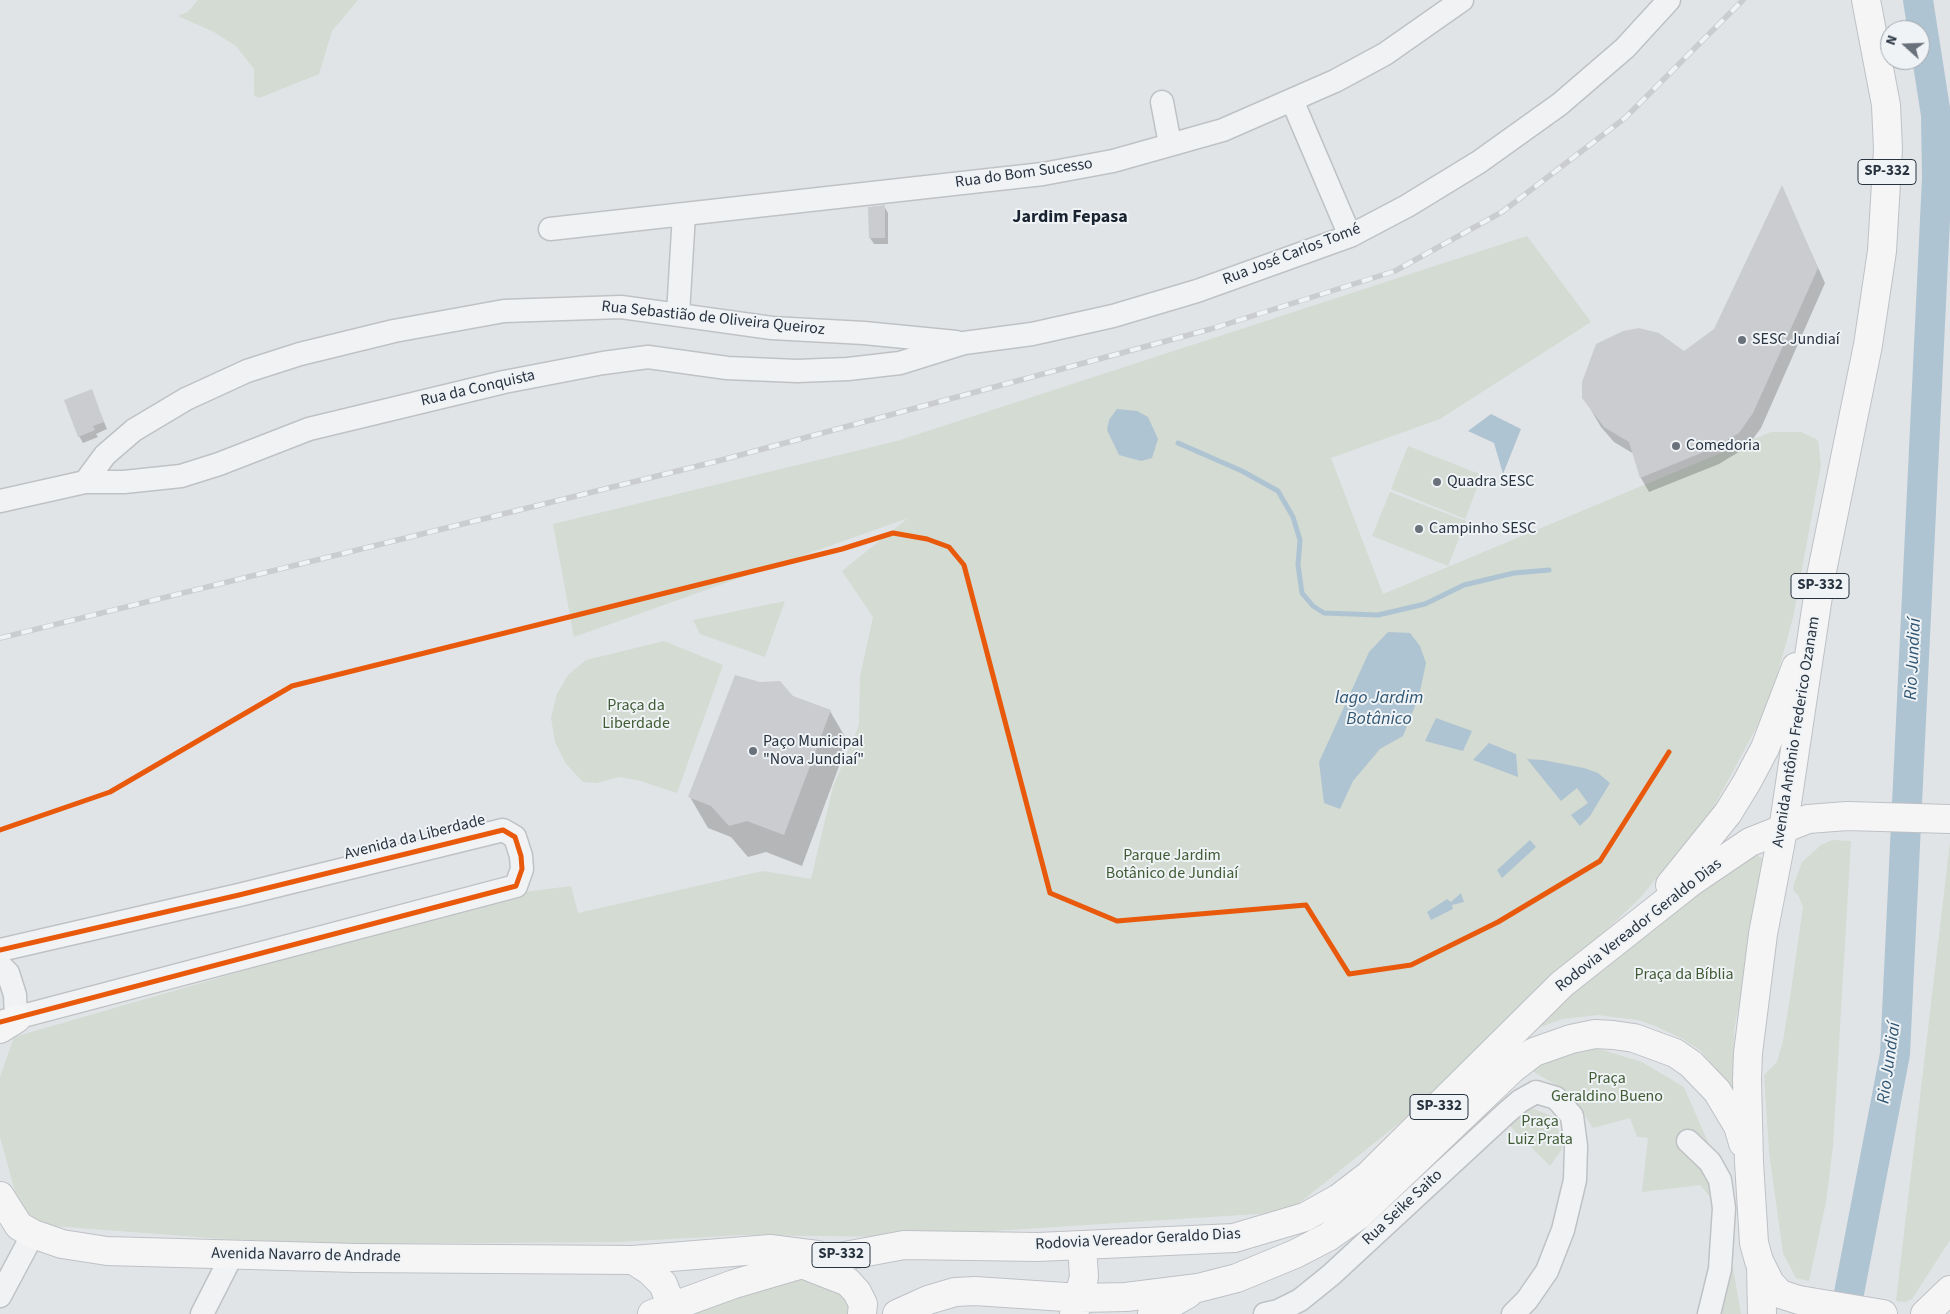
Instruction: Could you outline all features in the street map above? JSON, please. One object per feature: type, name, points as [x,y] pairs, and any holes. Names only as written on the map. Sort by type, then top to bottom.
[{"type":"main road","name":"Avenida Antônio Frederico Ozanam","points":[[1866,0],[1886,105],[1886,205],[1868,345],[1821,576],[1783,830],[1764,934],[1748,1052],[1749,1162],[1754,1243],[1770,1283],[1780,1294],[1799,1300],[1883,1314]]},
{"type":"main road","points":[[1632,928],[1708,839],[1728,813],[1747,782],[1765,748],[1792,679],[1821,576]]},
{"type":"main road","name":"Rodovia Vereador Geraldo Dias","points":[[665,1312],[802,1264],[831,1257],[904,1245],[1038,1247],[1234,1238],[1305,1217],[1339,1198],[1376,1169],[1562,984],[1692,882],[1750,842],[1808,819],[1847,816],[1948,819]]},
{"type":"main road","name":"SP-332","points":[[897,1314],[928,1300],[955,1292],[975,1291],[1077,1306],[1126,1297],[1198,1288],[1237,1278],[1295,1254],[1328,1236],[1359,1215],[1394,1184],[1513,1068],[1534,1052],[1571,1039],[1595,1034],[1634,1038],[1675,1053],[1690,1064],[1718,1091],[1730,1110],[1738,1126],[1749,1162]]},
{"type":"main road","name":"Avenida Navarro de Andrade","points":[[0,1196],[19,1226],[33,1234],[62,1244],[106,1251],[232,1255],[633,1260],[770,1249],[831,1257]]},
{"type":"main road","points":[[1077,1306],[1084,1277],[1082,1245]]},
{"type":"main road","points":[[633,1260],[650,1271],[663,1284],[665,1312]]},
{"type":"main road","points":[[1760,1262],[1762,1314]]},
{"type":"main road","points":[[802,1264],[848,1282],[857,1292],[862,1304],[862,1314]]},
{"type":"main road","points":[[1152,1314],[1198,1288]]},
{"type":"main road","points":[[1925,1314],[1950,1290]]},
{"type":"street","name":"Rua do Bom Sucesso","points":[[550,230],[1043,174],[1113,161],[1224,130],[1335,81],[1385,54],[1462,0]]},
{"type":"street","name":"Rua José Carlos Tomé","points":[[964,342],[1032,334],[1113,316],[1197,291],[1350,236],[1407,206],[1479,162],[1560,104],[1625,48],[1669,0]]},
{"type":"street","points":[[1292,100],[1350,236]]},
{"type":"street","points":[[1162,102],[1170,144]]},
{"type":"street","points":[[678,314],[684,214]]},
{"type":"street","name":"Rua Sebastião de Oliveira Queiroz","points":[[85,482],[105,455],[134,430],[186,399],[247,371],[300,354],[394,331],[504,311],[621,307],[772,328],[864,333],[964,342]]},
{"type":"street","name":"Rua da Conquista","points":[[0,501],[85,482],[124,482],[181,476],[219,464],[309,429],[504,382],[603,363],[648,357],[727,368],[848,369],[900,363],[964,342]]},
{"type":"street","name":"Avenida da Liberdade","points":[[0,950],[239,895],[503,830],[515,837],[521,856],[522,869],[516,886],[5,1023]]},
{"type":"street","points":[[0,965],[8,973],[14,995],[5,1023]]},
{"type":"street","name":"Rua Seike Saito","points":[[1274,1313],[1300,1300],[1331,1275],[1520,1101],[1536,1092],[1556,1098],[1572,1116],[1576,1146],[1575,1180],[1563,1230],[1546,1271],[1527,1309]]},
{"type":"street","points":[[1688,1141],[1710,1162],[1720,1180],[1724,1208],[1720,1269],[1709,1314]]},
{"type":"street","points":[[0,1296],[33,1234]]},
{"type":"street","points":[[202,1314],[232,1255]]},
{"type":"green space","points":[[198,0],[358,0],[332,31],[319,74],[259,98],[254,95],[254,69],[236,46],[214,32],[178,16],[188,12]]},
{"type":"green space","name":"Parque Jardim Botânico de Jundiaí","points":[[1527,236],[1591,322],[1440,419],[1331,458],[1383,594],[1771,432],[1801,432],[1818,440],[1821,465],[1793,618],[1769,704],[1711,812],[1640,898],[1428,1100],[1288,1212],[900,1237],[742,1235],[617,1242],[350,1244],[224,1239],[40,1225],[19,1206],[0,1137],[0,1077],[14,1037],[509,894],[571,886],[578,913],[763,871],[811,879],[833,787],[859,725],[860,676],[873,617],[842,571],[908,518],[574,637],[553,524],[897,441]]},
{"type":"green space","name":"Quadra SESC","points":[[1408,446],[1482,475],[1465,519],[1391,489]]},
{"type":"green space","name":"Campinho SESC","points":[[1390,492],[1466,521],[1448,566],[1372,536]]},
{"type":"green space","points":[[785,601],[765,657],[700,634],[693,620]]},
{"type":"green space","name":"Praça da Liberdade","points":[[664,641],[723,665],[677,793],[637,780],[619,777],[597,783],[583,782],[566,764],[555,742],[551,718],[557,694],[568,675],[586,660]]},
{"type":"green space","points":[[1832,840],[1851,841],[1833,1146],[1826,1202],[1809,1281],[1796,1278],[1783,1253],[1769,1152],[1764,1075],[1777,1062],[1783,1041],[1790,998],[1803,907],[1798,895],[1793,890],[1794,884],[1802,862],[1821,845]]},
{"type":"green space","points":[[1950,842],[1950,1240],[1912,1299],[1905,1302],[1896,1301]]},
{"type":"green space","name":"Praça da Bíblia","points":[[1757,855],[1763,859],[1765,867],[1734,1031],[1733,1079],[1737,1100],[1724,1079],[1701,1051],[1681,1038],[1655,1026],[1638,1020],[1598,1015],[1562,1019],[1538,1028],[1533,1023],[1656,923],[1746,859]]},
{"type":"green space","name":"Praça Geraldino Bueno","points":[[1593,1047],[1642,1062],[1684,1087],[1721,1172],[1722,1195],[1710,1197],[1700,1185],[1642,1192],[1648,1138],[1637,1137],[1630,1118],[1593,1128],[1570,1093],[1527,1068]]},
{"type":"green space","name":"Praça Luiz Prata","points":[[1526,1106],[1554,1117],[1562,1140],[1562,1149],[1550,1166],[1506,1122]]},
{"type":"green space","points":[[1728,1240],[1741,1314],[1715,1314]]},
{"type":"green space","points":[[805,1276],[852,1299],[850,1314],[695,1314],[742,1294]]},
{"type":"water","points":[[1117,409],[1137,411],[1148,417],[1158,439],[1152,458],[1141,461],[1119,455],[1107,430],[1109,420]]},
{"type":"water","points":[[1491,414],[1521,429],[1503,474],[1494,443],[1468,431]]},
{"type":"water","name":"lago Jardim Botânico","points":[[1388,632],[1410,633],[1420,646],[1426,663],[1419,696],[1403,736],[1380,749],[1353,781],[1340,809],[1324,803],[1319,762],[1369,652]]},
{"type":"water","points":[[1436,718],[1472,731],[1463,751],[1425,741]]},
{"type":"water","points":[[1489,743],[1516,754],[1518,777],[1473,760]]},
{"type":"water","points":[[1527,759],[1543,760],[1584,768],[1598,773],[1610,783],[1590,816],[1580,826],[1571,815],[1588,803],[1577,788],[1561,801]]},
{"type":"water","points":[[1530,840],[1536,847],[1502,878],[1497,870]]},
{"type":"water","points":[[1461,893],[1464,902],[1452,905],[1453,909],[1431,920],[1427,912],[1447,899],[1451,902]]},
{"type":"building","name":"SESC Jundiaí","points":[[1782,185],[1818,268],[1753,413],[1739,433],[1711,449],[1640,478],[1629,442],[1604,427],[1582,398],[1582,382],[1596,344],[1623,331],[1639,328],[1659,333],[1684,351],[1714,329]]},
{"type":"building","points":[[885,205],[885,238],[869,238],[868,207]]},
{"type":"building","points":[[92,389],[104,422],[93,426],[95,430],[78,437],[64,400]]},
{"type":"building","points":[[735,675],[760,682],[780,681],[793,696],[831,710],[784,835],[747,821],[729,826],[711,806],[688,797]]},
{"type":"waterway","name":"Rio Jundiaí","points":[[1845,1314],[1895,1054],[1937,178],[1936,115],[1918,0]]},
{"type":"waterway","points":[[1178,443],[1242,471],[1278,491],[1293,517],[1300,540],[1298,565],[1302,593],[1313,606],[1324,613],[1378,615],[1425,604],[1464,585],[1514,573],[1549,570]]},
{"type":"railway","points":[[0,638],[714,462],[1211,329],[1395,271],[1502,212],[1625,118],[1743,0]]},
{"type":"cycle path","points":[[0,830],[110,792],[292,686],[842,549],[893,533],[927,539],[949,547],[964,565],[1050,893],[1117,921],[1306,905],[1349,974],[1411,965],[1498,922],[1600,861],[1669,752]]},
{"type":"cycle path","points":[[0,950],[239,895],[503,830],[515,837],[521,856],[522,869],[516,886],[0,1022]]},
{"type":"place","name":"SESC Jundiaí","points":[[1742,340]]},
{"type":"place","name":"Comedoria","points":[[1676,446]]},
{"type":"place","name":"Quadra SESC","points":[[1437,482]]},
{"type":"place","name":"Campinho SESC","points":[[1419,529]]},
{"type":"place","name":"Paço Municipal \"Nova Jundiaí\"","points":[[753,751]]},
{"type":"district","name":"Jardim Fepasa","points":[[1070,218]]}]
